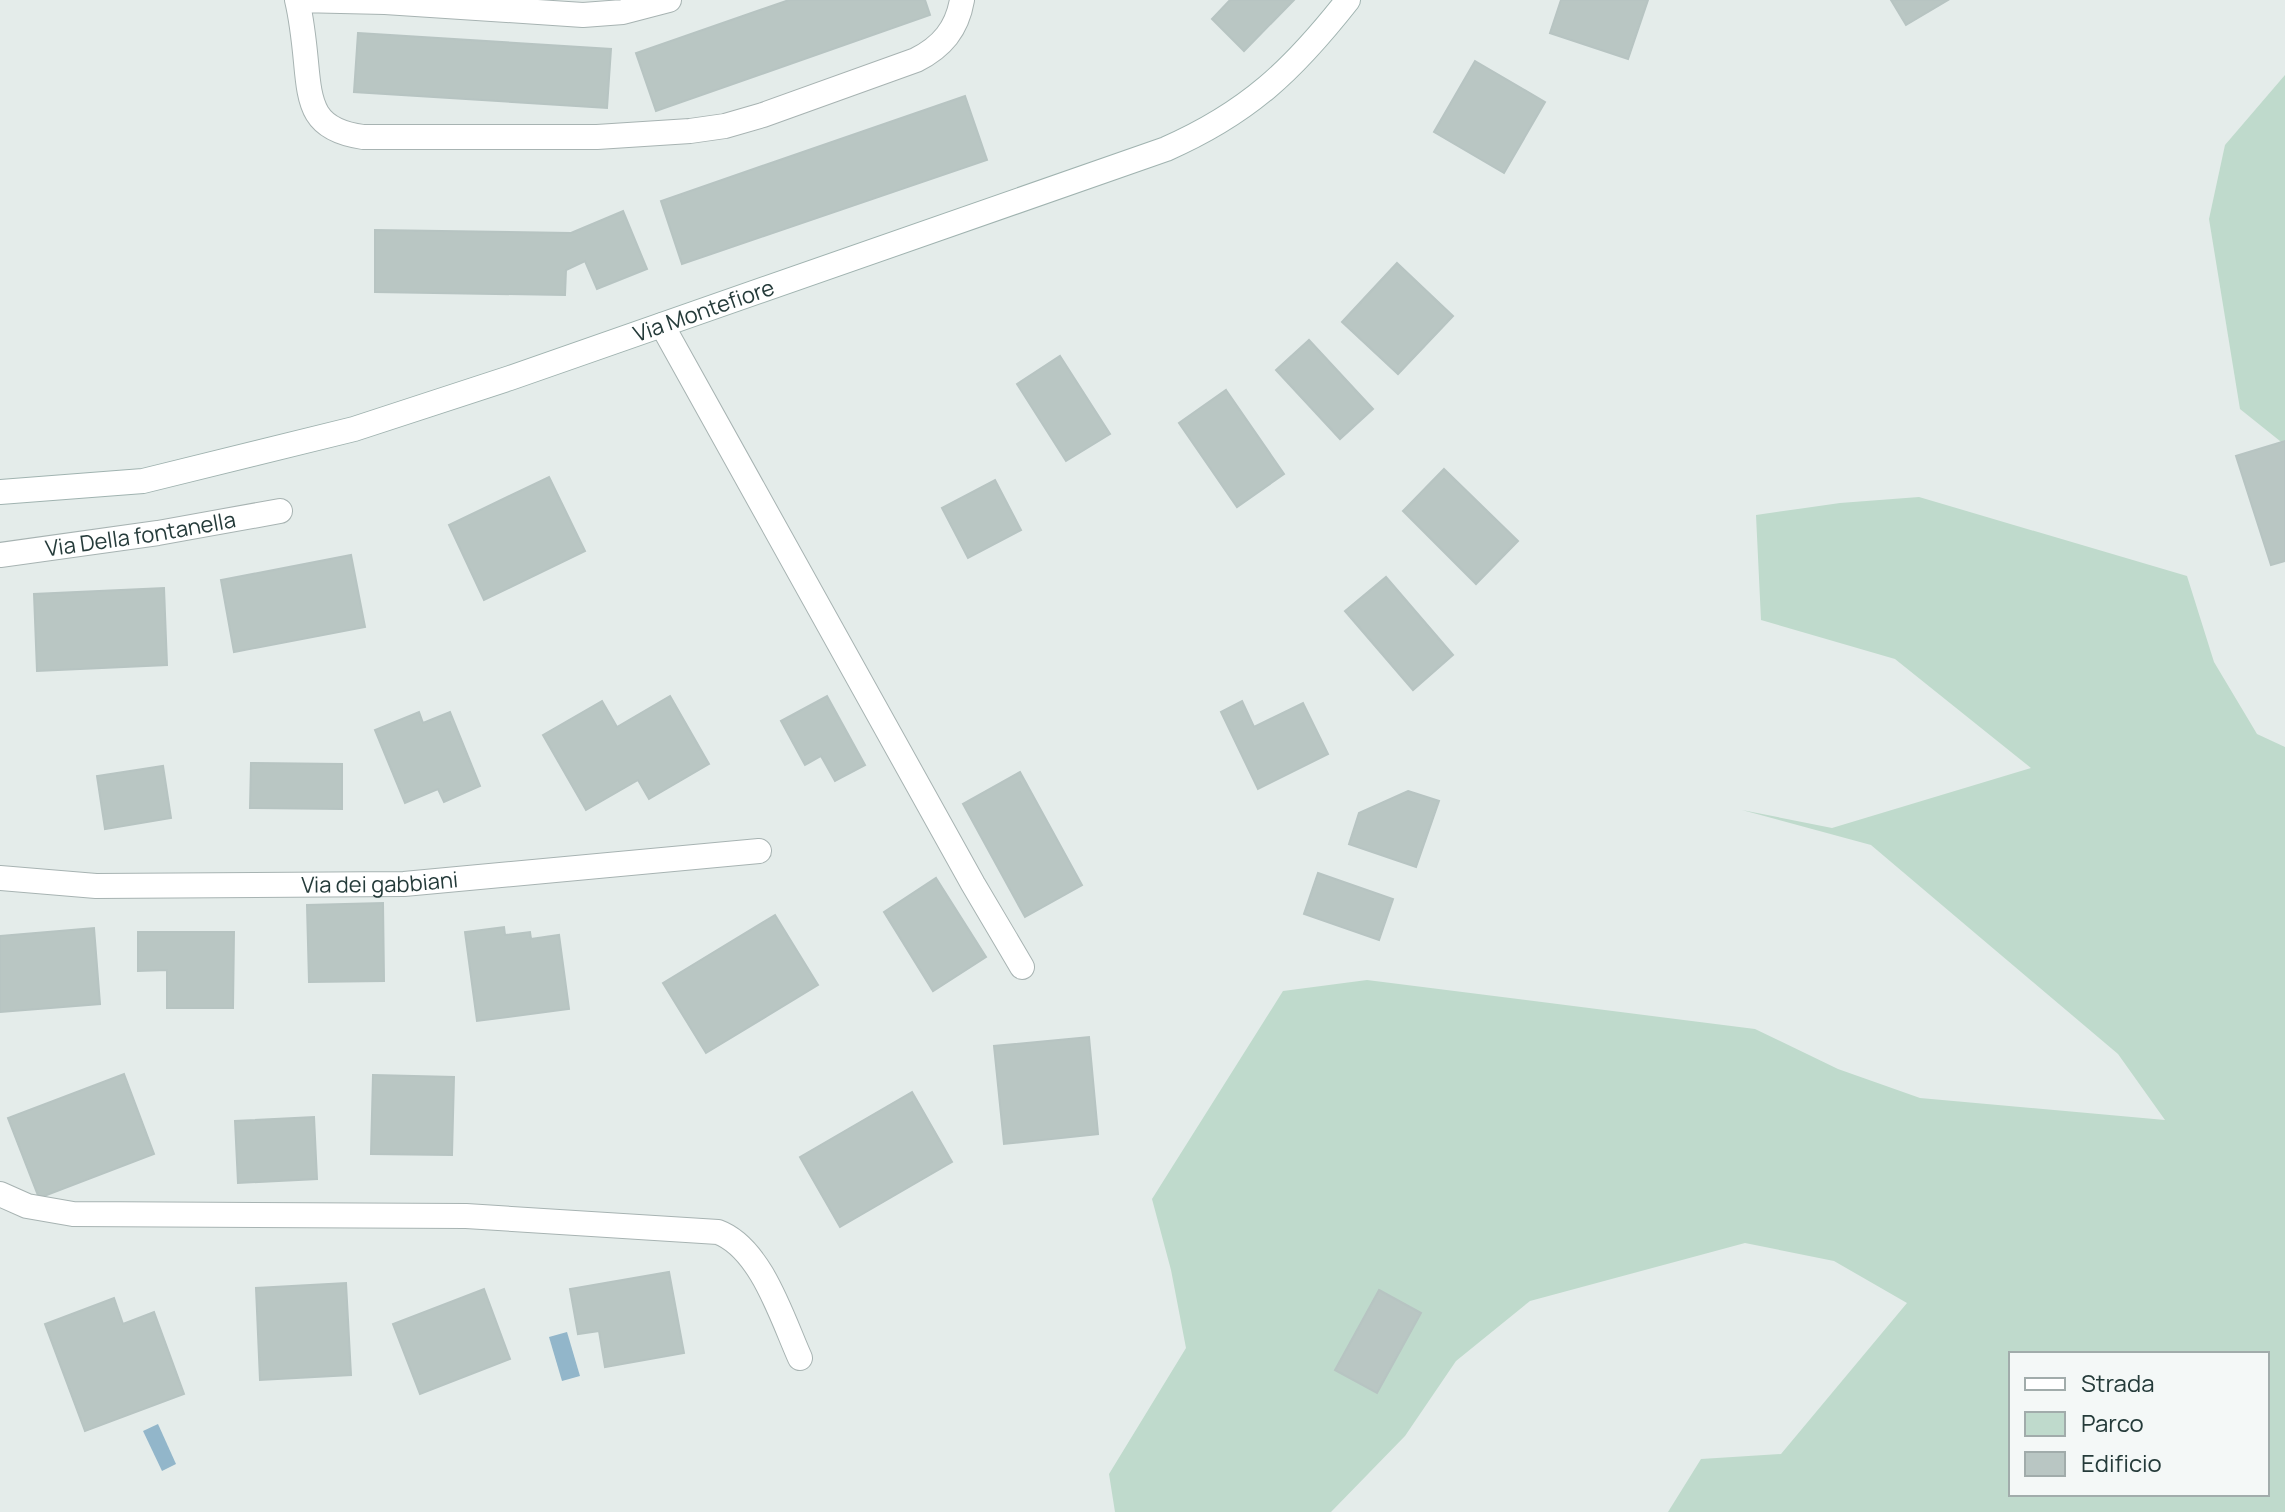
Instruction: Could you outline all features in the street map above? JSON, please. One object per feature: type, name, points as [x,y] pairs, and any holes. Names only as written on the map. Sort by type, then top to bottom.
[{"type":"street","points":[[669,0],[623,12],[583,15],[385,2],[297,0],[309,96],[316,113],[330,128],[363,137],[641,136],[702,130],[790,106],[926,55],[943,42],[954,28],[962,0]]},
{"type":"street","name":"Via Montefiore","points":[[0,492],[143,481],[259,454],[429,405],[1166,149],[1230,117],[1264,92],[1293,65],[1348,0]]},
{"type":"street","points":[[662,325],[1022,967]]},
{"type":"street","name":"Via Della fontanella","points":[[0,555],[158,533],[280,511]]},
{"type":"street","name":"Via dei gabbiani","points":[[0,878],[96,886],[404,884],[759,851]]},
{"type":"street","points":[[0,1194],[27,1206],[73,1214],[466,1216],[718,1232],[735,1240],[749,1255],[800,1358]]},
{"type":"green space","points":[[2285,75],[2285,445],[2240,409],[2209,219],[2225,145]]},
{"type":"green space","points":[[1919,497],[2187,576],[2214,662],[2257,734],[2285,747],[2285,1512],[1668,1512],[1701,1459],[1781,1454],[1907,1303],[1834,1261],[1745,1243],[1530,1301],[1456,1361],[1405,1436],[1331,1512],[1115,1512],[1109,1474],[1186,1348],[1171,1270],[1152,1199],[1283,991],[1367,980],[1755,1029],[1838,1069],[1920,1098],[2165,1120],[2118,1054],[1871,845],[1742,810],[1832,828],[2031,768],[1895,659],[1761,620],[1756,515],[1840,503]]},
{"type":"water","points":[[567,1332],[580,1376],[562,1381],[549,1337]]},
{"type":"water","points":[[158,1424],[176,1464],[162,1471],[143,1431]]},
{"type":"building","points":[[789,0],[925,0],[930,15],[656,111],[636,53]]},
{"type":"building","points":[[1230,0],[1294,0],[1244,51],[1212,19]]},
{"type":"building","points":[[1561,0],[1648,0],[1628,59],[1550,33]]},
{"type":"building","points":[[1891,0],[1948,0],[1906,25]]},
{"type":"building","points":[[358,33],[611,49],[607,108],[354,92]]},
{"type":"building","points":[[1475,61],[1545,102],[1504,173],[1434,132]]},
{"type":"building","points":[[965,96],[987,160],[682,264],[661,201]]},
{"type":"building","points":[[623,211],[647,269],[597,289],[585,261],[566,270],[565,295],[375,292],[375,230],[571,233]]},
{"type":"building","points":[[1397,263],[1453,316],[1398,374],[1342,322]]},
{"type":"building","points":[[1309,340],[1373,409],[1340,439],[1276,370]]},
{"type":"building","points":[[1060,356],[1110,434],[1066,461],[1017,384]]},
{"type":"building","points":[[1226,390],[1284,474],[1237,507],[1179,423]]},
{"type":"building","points":[[2285,441],[2285,561],[2271,565],[2236,456]]},
{"type":"building","points":[[1444,469],[1518,541],[1476,584],[1403,511]]},
{"type":"building","points":[[549,477],[585,551],[484,600],[449,525]]},
{"type":"building","points":[[995,480],[1021,530],[968,558],[942,508]]},
{"type":"building","points":[[351,555],[365,627],[234,652],[221,580]]},
{"type":"building","points":[[1386,577],[1453,655],[1413,690],[1345,611]]},
{"type":"building","points":[[164,588],[167,665],[37,671],[34,594]]},
{"type":"building","points":[[670,696],[709,764],[649,799],[638,780],[586,810],[543,735],[602,701],[617,727]]},
{"type":"building","points":[[827,696],[865,765],[835,781],[821,756],[805,765],[781,721]]},
{"type":"building","points":[[1242,701],[1254,727],[1303,703],[1328,754],[1258,789],[1221,712]]},
{"type":"building","points":[[419,712],[423,723],[450,712],[480,786],[444,802],[438,789],[405,803],[375,730]]},
{"type":"building","points":[[251,763],[342,764],[342,809],[250,808]]},
{"type":"building","points":[[163,766],[171,818],[105,829],[97,776]]},
{"type":"building","points":[[1020,772],[1082,885],[1025,917],[963,804]]},
{"type":"building","points":[[1408,791],[1439,801],[1416,867],[1349,844],[1359,813]]},
{"type":"building","points":[[1318,873],[1393,899],[1379,940],[1304,914]]},
{"type":"building","points":[[936,878],[986,957],[933,991],[884,912]]},
{"type":"building","points":[[383,903],[384,981],[309,982],[307,905]]},
{"type":"building","points":[[775,915],[818,985],[706,1053],[663,983]]},
{"type":"building","points":[[504,927],[505,935],[530,932],[531,939],[559,935],[569,1009],[477,1021],[465,932]]},
{"type":"building","points":[[94,928],[100,1004],[0,1012],[0,936]]},
{"type":"building","points":[[138,932],[234,932],[233,1008],[167,1008],[167,970],[138,971]]},
{"type":"building","points":[[1089,1037],[1098,1134],[1004,1144],[994,1046]]},
{"type":"building","points":[[124,1074],[154,1154],[39,1198],[8,1118]]},
{"type":"building","points":[[373,1075],[454,1077],[452,1155],[371,1154]]},
{"type":"building","points":[[912,1092],[952,1162],[840,1227],[800,1157]]},
{"type":"building","points":[[314,1117],[317,1179],[238,1183],[235,1121]]},
{"type":"building","points":[[669,1272],[684,1353],[605,1367],[599,1331],[578,1334],[570,1289]]},
{"type":"building","points":[[346,1283],[351,1375],[260,1380],[256,1288]]},
{"type":"building","points":[[484,1289],[510,1359],[420,1394],[393,1324]]},
{"type":"building","points":[[1379,1290],[1421,1313],[1377,1393],[1335,1370]]},
{"type":"building","points":[[114,1298],[123,1324],[154,1312],[184,1394],[85,1431],[45,1324]]}]
